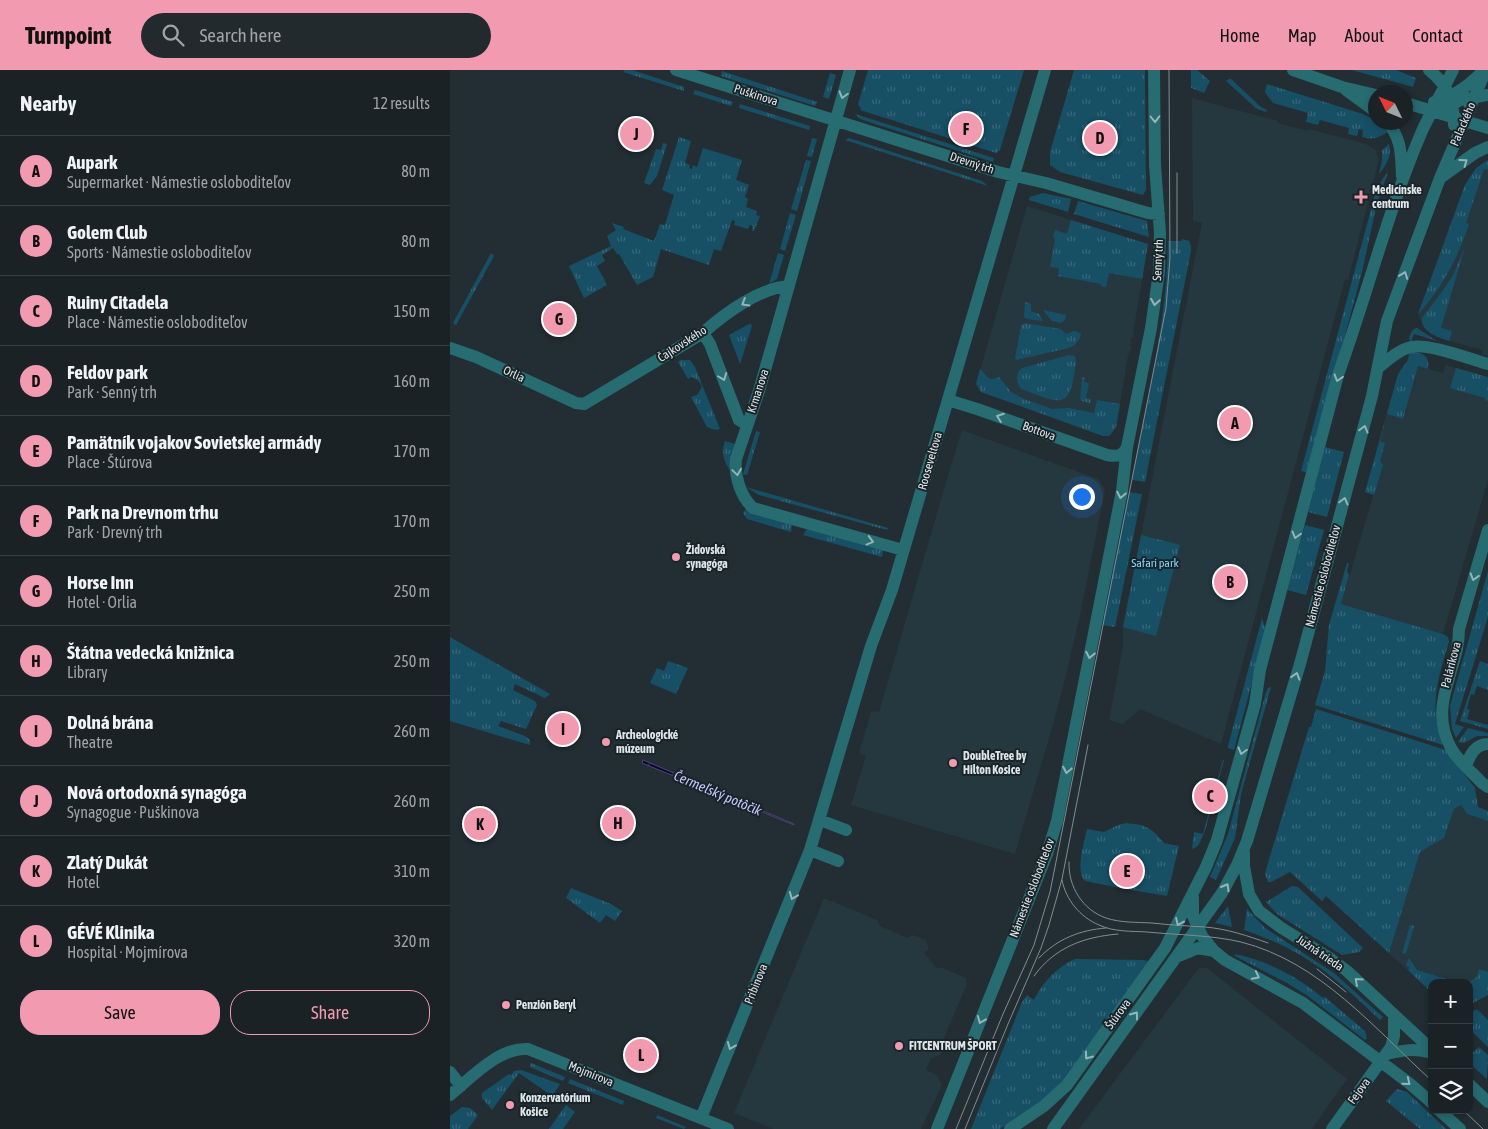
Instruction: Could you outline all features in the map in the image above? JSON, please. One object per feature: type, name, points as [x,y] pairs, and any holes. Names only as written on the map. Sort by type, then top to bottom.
[{"type":"street","name":"Puškinova","points":[[676,70],[836,120]]},
{"type":"street","points":[[836,120],[850,70]]},
{"type":"street","name":"Rooseveltova","points":[[810,850],[872,646],[892,590],[1045,70]]},
{"type":"street","name":"Senný trh","points":[[1127,447],[1151,328],[1160,254],[1154,70]]},
{"type":"street","points":[[1293,70],[1342,87],[1368,93]]},
{"type":"street","points":[[1430,70],[1453,86],[1479,91]]},
{"type":"street","name":"Palackého","points":[[1440,178],[1455,142],[1462,117],[1479,91],[1485,70]]},
{"type":"street","points":[[1453,86],[1479,91]]},
{"type":"street","points":[[1428,1100],[1384,1058],[1303,1003],[1226,960],[1214,951],[1204,940],[1193,916],[1192,905],[1193,896],[1217,840],[1228,805],[1255,704],[1260,670],[1338,376],[1403,181],[1423,130],[1436,108],[1453,86]]},
{"type":"street","points":[[1436,108],[1453,86]]},
{"type":"street","points":[[1453,86],[1462,117]]},
{"type":"street","points":[[1342,87],[1368,106]]},
{"type":"street","points":[[1413,105],[1436,108],[1487,127]]},
{"type":"street","name":"Drevný trh","points":[[836,120],[1014,176],[1148,213],[1159,214]]},
{"type":"street","name":"Krmanova","points":[[836,120],[759,391],[736,464],[740,488],[751,506],[766,512],[903,550]]},
{"type":"street","points":[[1394,130],[1400,143],[1403,181]]},
{"type":"street","points":[[1440,178],[1475,153],[1488,147]]},
{"type":"street","name":"Námestie osloboditeľov","points":[[1174,960],[1228,884],[1247,841],[1300,664],[1372,396],[1387,321],[1440,178]]},
{"type":"street","name":"Čajkovského","points":[[576,404],[583,405],[589,403],[703,333],[718,319],[764,291],[776,286],[789,286]]},
{"type":"street","points":[[703,333],[710,344],[739,420],[747,425]]},
{"type":"street","points":[[1378,368],[1390,358],[1411,347],[1420,346],[1488,364]]},
{"type":"street","name":"Orlia","points":[[450,348],[490,363],[576,404]]},
{"type":"street","name":"Bottova","points":[[948,400],[1107,455],[1120,456],[1127,447]]},
{"type":"street","name":"Námestie osloboditeľov","points":[[937,1129],[1047,854],[1057,821],[1120,500],[1127,447]]},
{"type":"street","name":"Palárikova","points":[[1488,530],[1458,629],[1459,644],[1443,696],[1441,710],[1442,722],[1451,749],[1488,787]]},
{"type":"street","points":[[1466,766],[1476,748],[1480,745],[1488,744]]},
{"type":"street","points":[[820,820],[846,830]]},
{"type":"street","name":"Južná trieda","points":[[1247,841],[1244,854],[1247,885],[1252,900],[1260,911],[1280,927],[1347,971],[1428,1046]]},
{"type":"street","points":[[810,850],[838,861]]},
{"type":"street","name":"Pribinova","points":[[701,1118],[797,886],[810,850]]},
{"type":"street","name":"Štúrova","points":[[1010,1129],[1053,1100],[1073,1077],[1165,948],[1200,878]]},
{"type":"street","points":[[1174,960],[1194,949],[1202,948],[1214,951]]},
{"type":"street","name":"Štúrova","points":[[1053,1129],[1174,960]]},
{"type":"street","name":"Fejova","points":[[1332,1129],[1384,1058],[1394,1036],[1394,1015]]},
{"type":"street","name":"Mojmírova","points":[[450,1095],[505,1052],[528,1049],[728,1129]]},
{"type":"street","points":[[1384,1058],[1409,1050],[1428,1053]]},
{"type":"street","points":[[450,1072],[461,1086]]},
{"type":"street","points":[[1473,1088],[1488,1102]]},
{"type":"street","points":[[1443,1114],[1460,1129]]},
{"type":"shaded area","points":[[1192,98],[1308,131],[1309,129],[1366,144],[1376,151],[1379,160],[1348,280],[1345,279],[1221,744],[1140,709],[1123,724],[1109,720],[1123,646],[1123,627],[1202,223],[1193,221]]},
{"type":"shaded area","points":[[1488,160],[1488,356],[1482,354],[1482,350],[1432,334],[1423,327],[1418,314],[1465,185],[1476,168]]},
{"type":"shaded area","points":[[1027,206],[1148,244],[1133,338],[1131,338],[1130,346],[1132,346],[1128,356],[1116,427],[1112,434],[1107,436],[981,392],[976,385]]},
{"type":"shaded area","points":[[1446,365],[1488,377],[1488,480],[1443,634],[1341,604],[1382,466],[1379,441],[1387,414],[1403,418],[1418,366],[1443,373]]},
{"type":"shaded area","points":[[962,430],[1098,479],[1105,490],[1067,671],[1015,854],[851,805],[866,756],[859,753],[871,711],[879,712]]},
{"type":"shaded area","points":[[1461,805],[1467,814],[1488,821],[1488,995],[1473,1003],[1473,979],[1428,979],[1428,989],[1389,953],[1420,852],[1444,838],[1454,809]]},
{"type":"shaded area","points":[[824,898],[877,920],[880,926],[907,938],[913,935],[926,940],[929,950],[924,952],[936,968],[940,967],[966,978],[967,984],[941,1045],[944,1047],[940,1055],[931,1058],[926,1070],[937,1075],[942,1085],[921,1129],[774,1129],[734,1113]]},
{"type":"shaded area","points":[[1207,968],[1347,1079],[1312,1129],[1079,1129],[1198,969]]},
{"type":"green space","points":[[625,70],[632,70],[684,87],[684,91],[623,72]]},
{"type":"green space","points":[[868,70],[1024,70],[1000,150],[996,153],[860,110],[858,104]]},
{"type":"green space","points":[[1074,70],[1145,70],[1146,190],[1143,195],[1060,172],[1050,165],[1050,152]]},
{"type":"green space","points":[[1191,70],[1197,70],[1210,81],[1204,93],[1191,88]]},
{"type":"green space","points":[[1352,70],[1396,70],[1416,78],[1413,87],[1413,85],[1406,85]]},
{"type":"green space","points":[[722,71],[817,102],[815,106],[721,76]]},
{"type":"green space","points":[[830,73],[836,75],[829,99],[823,97]]},
{"type":"green space","points":[[1229,79],[1267,110],[1266,112],[1257,109],[1226,81]]},
{"type":"green space","points":[[1267,84],[1363,114],[1368,116],[1368,130],[1386,130],[1388,132],[1378,137],[1369,138],[1362,137],[1363,130],[1359,129],[1357,136],[1348,134],[1349,128],[1320,120],[1318,125],[1306,122],[1308,113],[1273,103],[1265,92]]},
{"type":"green space","points":[[695,90],[733,102],[731,106],[693,94]]},
{"type":"green space","points":[[740,104],[810,126],[809,130],[739,108]]},
{"type":"green space","points":[[855,114],[994,158],[993,162],[860,119]]},
{"type":"green space","points":[[679,137],[691,141],[685,163],[690,165],[689,168],[692,169],[693,165],[697,167],[703,148],[742,160],[736,180],[749,185],[745,197],[748,199],[746,207],[757,211],[756,215],[760,216],[754,231],[752,231],[753,226],[750,225],[748,229],[734,225],[735,221],[732,220],[721,251],[714,249],[709,265],[661,249],[653,277],[637,285],[619,254],[613,248],[602,255],[605,261],[597,266],[607,285],[584,298],[569,266],[611,246],[607,236],[616,230],[612,223],[654,241],[660,224],[665,225],[674,195],[662,190]]},
{"type":"green space","points":[[812,138],[817,139],[812,157],[807,156]]},
{"type":"green space","points":[[849,138],[982,181],[988,186],[845,140]]},
{"type":"green space","points":[[663,143],[667,144],[657,176],[650,185],[644,183],[656,149],[661,150]]},
{"type":"green space","points":[[1389,144],[1388,160],[1379,174],[1382,150]]},
{"type":"green space","points":[[806,160],[811,161],[797,211],[791,209]]},
{"type":"green space","points":[[1488,160],[1488,170],[1484,169],[1466,223],[1469,224],[1460,249],[1435,294],[1418,314],[1465,185],[1476,168]]},
{"type":"green space","points":[[1388,172],[1377,203],[1362,272],[1308,473],[1301,471],[1377,187]]},
{"type":"green space","points":[[1043,193],[1071,199],[1068,212],[1029,200],[1030,197]]},
{"type":"green space","points":[[1078,201],[1147,221],[1149,237],[1074,214]]},
{"type":"green space","points":[[790,213],[796,215],[785,251],[780,249]]},
{"type":"green space","points":[[1071,220],[1148,244],[1142,279],[1109,273],[1106,287],[1101,286],[1101,284],[1058,276],[1059,268],[1050,267],[1055,239],[1053,236],[1055,230],[1067,234]]},
{"type":"green space","points":[[1182,239],[1189,241],[1191,251],[1145,482],[1132,480],[1160,331],[1167,271],[1168,241],[1181,241]]},
{"type":"green space","points":[[1465,247],[1441,328],[1452,331],[1449,341],[1435,336],[1427,330],[1422,323],[1422,318],[1452,277]]},
{"type":"green space","points":[[491,253],[494,256],[456,325],[453,323]]},
{"type":"green space","points":[[778,253],[784,255],[777,279],[769,284]]},
{"type":"green space","points":[[1025,302],[1031,304],[1031,311],[1039,314],[1042,321],[1024,317]]},
{"type":"green space","points":[[1043,310],[1066,315],[1065,320],[1061,323],[1052,321]]},
{"type":"green space","points":[[1024,323],[1061,329],[1066,334],[1074,331],[1081,333],[1080,338],[1069,348],[1016,360],[1021,326]]},
{"type":"green space","points":[[749,324],[752,326],[740,364],[729,335]]},
{"type":"green space","points":[[1417,328],[1435,340],[1448,344],[1414,334],[1411,342],[1409,339],[1411,334]]},
{"type":"green space","points":[[1413,352],[1425,356],[1428,361],[1428,369],[1418,366],[1403,419],[1387,414],[1380,441],[1385,443],[1380,461],[1383,465],[1374,495],[1365,492],[1398,374],[1408,360],[1409,354]]},
{"type":"green space","points":[[1069,355],[1075,356],[1074,377],[1071,389],[1062,400],[1046,398],[1021,389],[1017,378],[1022,368]]},
{"type":"green space","points":[[690,360],[695,367],[720,429],[715,430],[707,427],[691,397],[697,395],[702,387],[692,377],[688,379],[678,362]]},
{"type":"green space","points":[[1456,368],[1488,377],[1488,401],[1485,398],[1450,388]]},
{"type":"green space","points":[[980,369],[990,379],[999,377],[1011,392],[1052,409],[1069,408],[1094,413],[1097,400],[1120,404],[1116,427],[1109,436],[1103,436],[981,392],[976,383]]},
{"type":"green space","points":[[1082,377],[1085,378],[1084,382],[1089,383],[1086,398],[1091,399],[1090,403],[1080,399]]},
{"type":"green space","points":[[756,431],[760,432],[747,475],[743,474]]},
{"type":"green space","points":[[725,441],[735,444],[731,471],[724,457]]},
{"type":"green space","points":[[1325,447],[1344,452],[1327,517],[1308,512]]},
{"type":"green space","points":[[746,487],[888,528],[887,530],[759,495]]},
{"type":"green space","points":[[1129,492],[1142,494],[1115,627],[1102,625]]},
{"type":"green space","points":[[746,509],[792,525],[791,532],[747,519],[743,513]]},
{"type":"green space","points":[[1305,525],[1324,530],[1306,595],[1287,590]]},
{"type":"green space","points":[[807,529],[882,550],[882,557],[803,535]]},
{"type":"green space","name":"Safari park","points":[[1141,535],[1180,545],[1156,636],[1123,627]]},
{"type":"green space","points":[[1347,563],[1349,563],[1347,571],[1349,575],[1341,604],[1448,637],[1449,642],[1438,680],[1435,706],[1438,732],[1443,745],[1315,705],[1325,671],[1329,625]]},
{"type":"green space","points":[[1488,571],[1488,617],[1455,724],[1464,727],[1456,738],[1452,729],[1450,706]]},
{"type":"green space","points":[[1262,618],[1266,630],[1234,750],[1228,748],[1228,746]]},
{"type":"green space","points":[[450,637],[550,694],[545,698],[515,684],[513,690],[535,701],[537,705],[526,729],[501,721],[498,726],[525,736],[530,740],[530,745],[450,721]]},
{"type":"green space","points":[[668,661],[688,668],[676,694],[650,683],[657,668],[664,671]]},
{"type":"green space","points":[[1480,661],[1488,664],[1488,690],[1477,686],[1474,695],[1471,694],[1467,709],[1470,710],[1467,719],[1488,725],[1488,729],[1460,721]]},
{"type":"green space","points":[[1271,687],[1241,794],[1235,838],[1216,880],[1210,877],[1228,834],[1266,692]]},
{"type":"green space","points":[[1316,709],[1446,750],[1475,788],[1478,807],[1488,811],[1488,821],[1467,814],[1461,805],[1454,809],[1444,838],[1420,852],[1389,953],[1326,896],[1322,901],[1290,872],[1271,882],[1268,882],[1265,874]]},
{"type":"green space","points":[[1468,728],[1488,733],[1488,736],[1477,736],[1464,743],[1458,742]]},
{"type":"green space","points":[[1223,760],[1205,831],[1198,846],[1192,849],[1194,832],[1203,834]]},
{"type":"green space","points":[[1126,823],[1148,828],[1164,843],[1179,846],[1167,896],[1126,889],[1128,881],[1122,880],[1120,888],[1085,881],[1082,876],[1080,863],[1087,829],[1104,832]]},
{"type":"green space","points":[[1292,886],[1298,887],[1363,948],[1359,952],[1342,955],[1277,914],[1266,902]]},
{"type":"green space","points":[[571,888],[611,904],[622,911],[615,921],[606,915],[600,923],[566,898]]},
{"type":"green space","points":[[1228,906],[1232,927],[1215,923]]},
{"type":"green space","points":[[1247,909],[1265,928],[1334,973],[1383,1017],[1380,1020],[1318,966],[1284,946],[1244,930]]},
{"type":"green space","points":[[1410,925],[1414,926],[1406,954],[1402,953]]},
{"type":"green space","points":[[1235,954],[1271,965],[1303,983],[1323,998],[1325,997],[1365,1031],[1367,1038],[1365,1040],[1308,996],[1235,956]]},
{"type":"green space","points":[[1409,958],[1417,970],[1446,979],[1428,979],[1428,989],[1408,970],[1410,968],[1406,965]]},
{"type":"green space","points":[[1075,959],[1143,960],[1151,962],[1067,1077],[1051,1095],[1000,1129],[971,1129],[1022,1002],[1027,995],[1034,1000],[1041,987],[1051,976]]},
{"type":"green space","points":[[1479,969],[1488,972],[1488,995],[1473,1003],[1473,979],[1477,977]]},
{"type":"green space","points":[[1477,1009],[1488,1020],[1488,1047],[1473,1033],[1473,1011]]},
{"type":"green space","points":[[1479,1047],[1488,1055],[1487,1079],[1473,1067],[1473,1052]]},
{"type":"green space","points":[[531,1063],[565,1077],[563,1081],[530,1067]]},
{"type":"green space","points":[[521,1070],[560,1084],[552,1096],[519,1073],[492,1110],[482,1098],[482,1093],[509,1074],[511,1075],[514,1071]]},
{"type":"green space","points":[[570,1079],[624,1101],[623,1105],[568,1083]]},
{"type":"green space","points":[[1397,1089],[1407,1092],[1428,1114],[1446,1129],[1420,1129],[1386,1101]]},
{"type":"green space","points":[[566,1105],[575,1112],[563,1129],[549,1129]]},
{"type":"green space","points":[[462,1107],[470,1108],[478,1115],[468,1129],[450,1129],[450,1116]]},
{"type":"green space","points":[[657,1115],[686,1127],[684,1129],[656,1118]]},
{"type":"water","name":"Čermeľský potôčik","points":[[643,760],[794,824],[794,825],[642,763]]},
{"type":"tram line","points":[[956,1129],[1003,1014],[1034,945],[1050,892],[1166,308],[1170,258],[1169,70]]},
{"type":"tram line","points":[[1177,173],[1177,253]]},
{"type":"tram line","points":[[965,1129],[1049,925],[1062,879],[1088,745]]},
{"type":"tram line","points":[[1069,862],[1071,880],[1078,896],[1090,909],[1106,918],[1123,922],[1213,928],[1238,933],[1268,943]]},
{"type":"tram line","points":[[1062,880],[1070,901],[1080,913],[1092,922],[1105,927],[1123,931],[1218,938],[1241,942],[1270,952],[1296,965],[1344,999],[1428,1077]]},
{"type":"tram line","points":[[1039,958],[1053,946],[1078,933],[1106,928]]},
{"type":"tram line","points":[[1034,976],[1051,958],[1071,945],[1105,935],[1118,934]]},
{"type":"tram line","points":[[1317,969],[1346,992]]},
{"type":"tram line","points":[[1467,1114],[1483,1129]]},
{"type":"place","name":"Park na Drevnom trhu","points":[[966,129]]},
{"type":"place","name":"Nová ortodoxná synagóga","points":[[636,134]]},
{"type":"place","name":"Feldov park","points":[[1100,138]]},
{"type":"place","name":"Medicínske centrum","points":[[1361,197]]},
{"type":"place","name":"Horse Inn","points":[[559,319]]},
{"type":"place","name":"Aupark","points":[[1235,423]]},
{"type":"place","name":"Židovská synagóga","points":[[676,557]]},
{"type":"place","name":"Golem Club","points":[[1230,582]]},
{"type":"place","name":"Dolná brána","points":[[563,729]]},
{"type":"place","name":"Archeologické múzeum","points":[[606,742]]},
{"type":"place","name":"DoubleTree by Hilton Kosice","points":[[953,763]]},
{"type":"place","name":"Ruiny Citadela","points":[[1210,796]]},
{"type":"place","name":"Štátna vedecká knižnica","points":[[618,823]]},
{"type":"place","name":"Zlatý Dukát","points":[[480,824]]},
{"type":"place","name":"Pamätník vojakov Sovietskej armády","points":[[1127,871]]},
{"type":"place","name":"Penzión Beryl","points":[[506,1005]]},
{"type":"place","name":"FITCENTRUM ŠPORT","points":[[899,1046]]},
{"type":"place","name":"GÉVÉ Klinika","points":[[641,1055]]},
{"type":"place","name":"Konzervatórium Košice","points":[[510,1105]]}]
